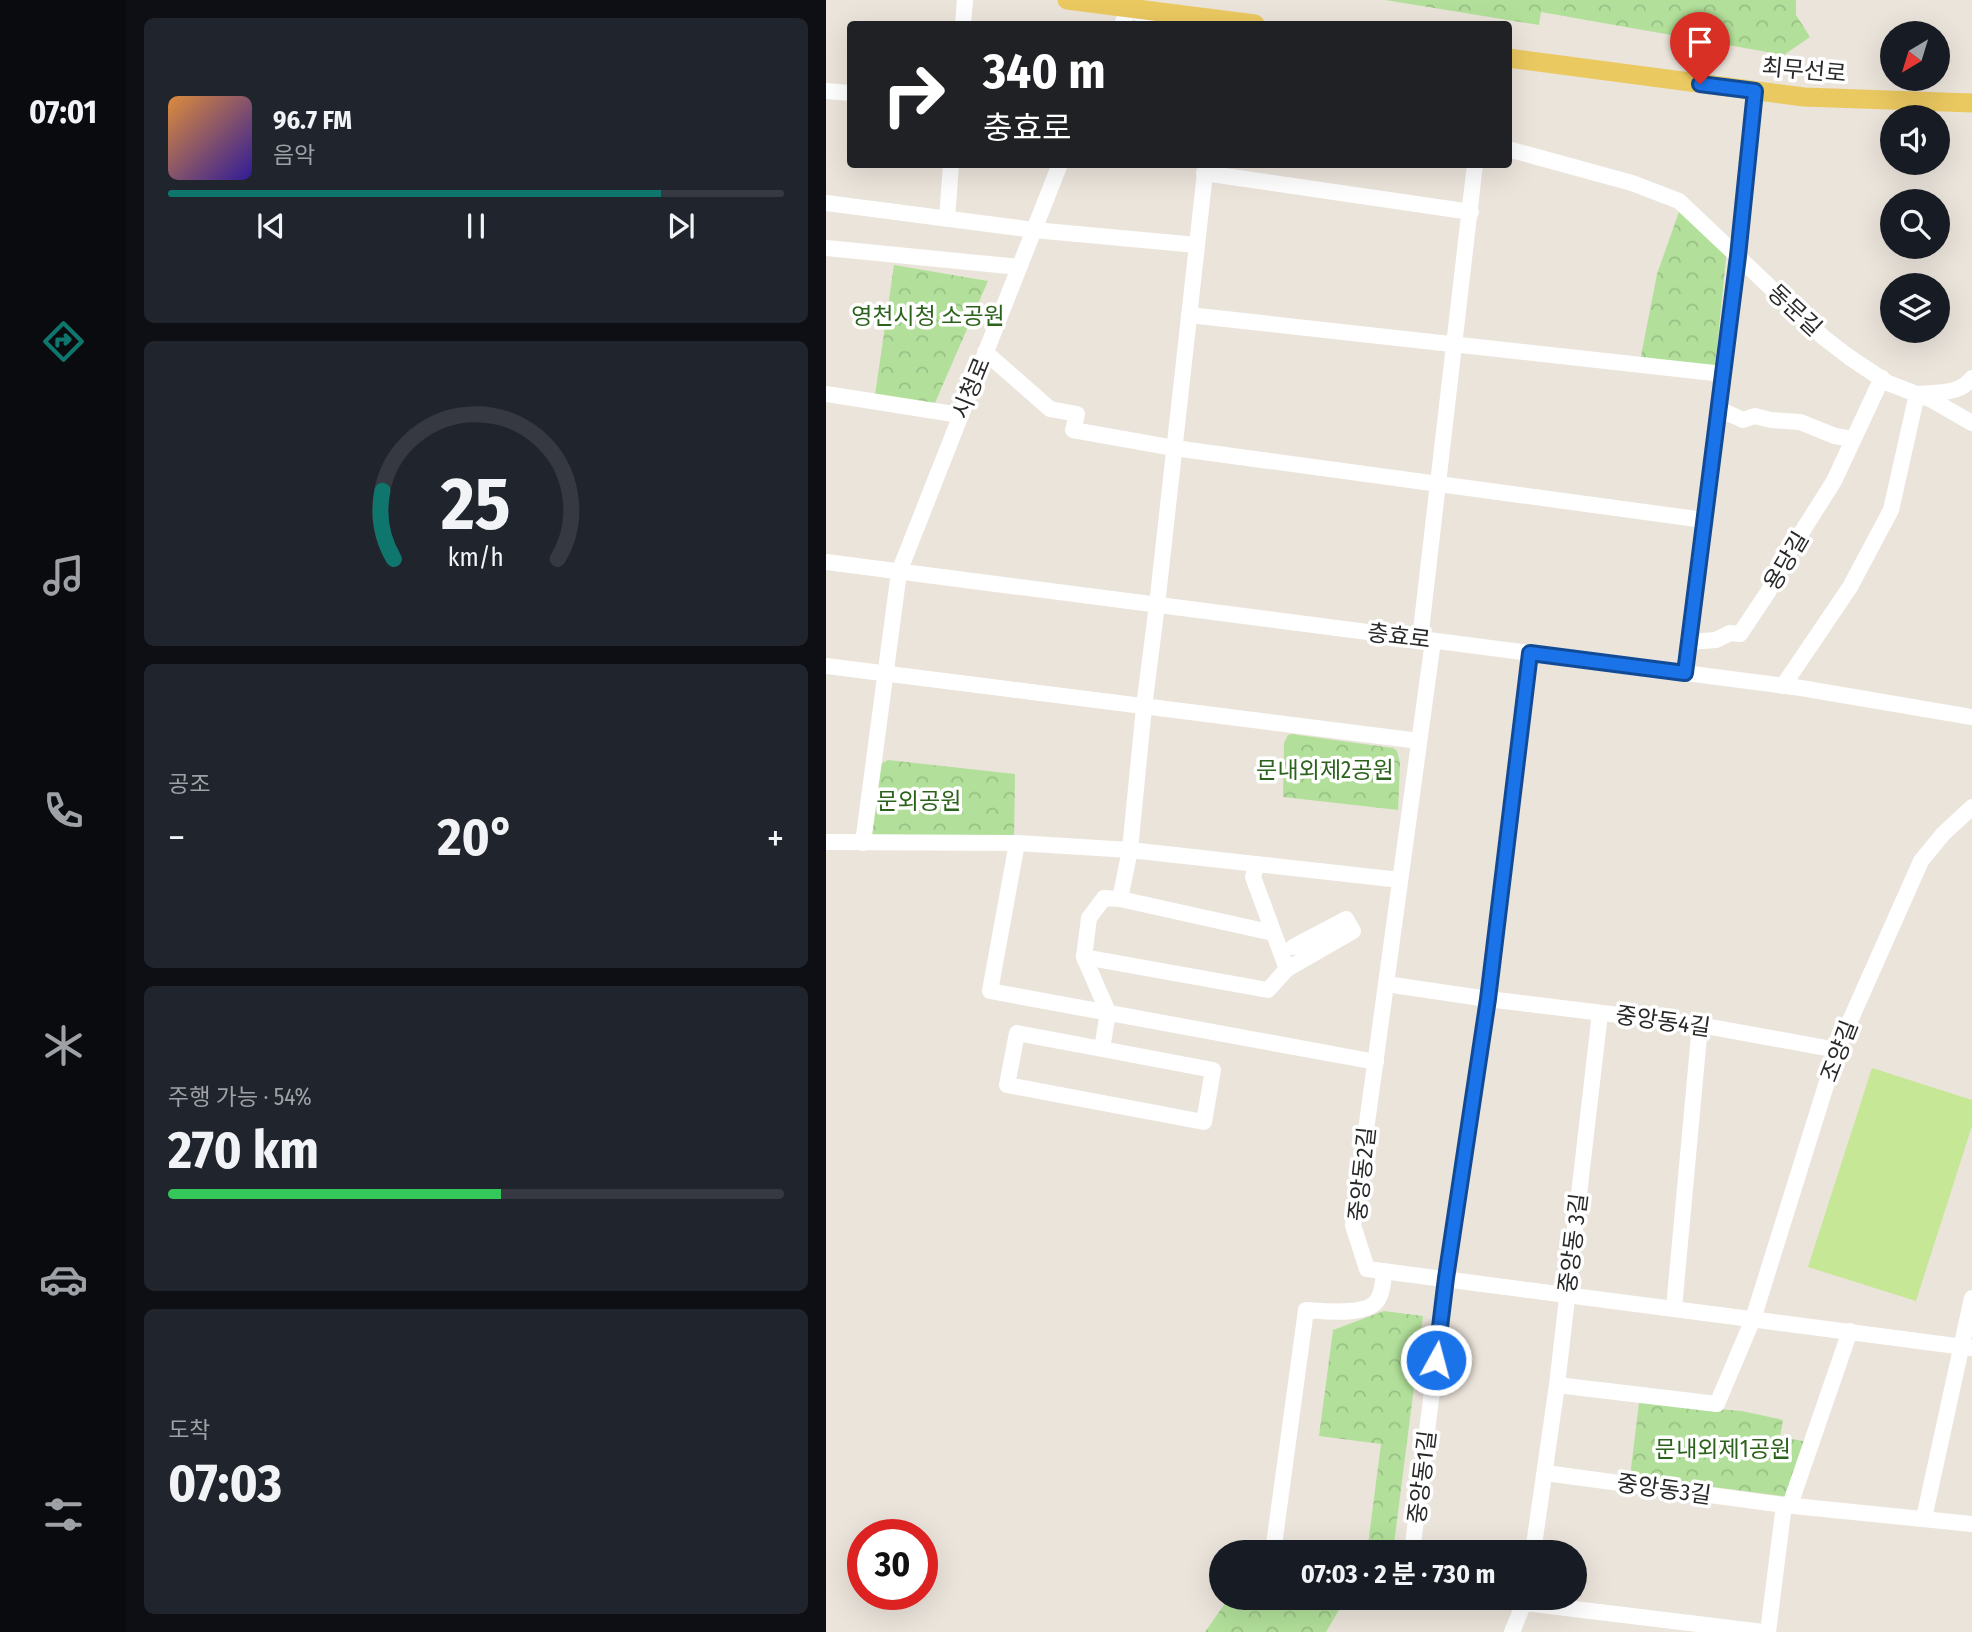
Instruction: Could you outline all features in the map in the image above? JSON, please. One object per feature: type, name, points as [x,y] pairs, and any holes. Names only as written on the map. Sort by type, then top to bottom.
[{"type":"main road","points":[[1067,0],[1099,2],[1129,11],[1226,21]]},
{"type":"main road","name":"최무선로","points":[[1512,59],[1804,97],[1972,103]]},
{"type":"street","points":[[963,21],[965,0]]},
{"type":"street","points":[[1129,11],[1150,21]]},
{"type":"street","points":[[826,90],[847,93]]},
{"type":"street","points":[[1685,673],[1738,256],[1755,91]]},
{"type":"street","name":"동문길","points":[[1512,150],[1632,183],[1679,201],[1823,337],[1849,357],[1888,383],[1917,394],[1972,423]]},
{"type":"street","points":[[947,219],[951,168]]},
{"type":"street","name":"시청로","points":[[863,843],[899,572],[1058,168]]},
{"type":"street","name":"중앙동2길","points":[[1384,1270],[1367,1269],[1353,1225],[1419,741],[1439,484],[1475,168]]},
{"type":"street","points":[[1120,899],[1130,850],[1205,169],[1471,212]]},
{"type":"street","points":[[826,203],[1034,230],[1197,245]]},
{"type":"street","points":[[826,248],[1019,267]]},
{"type":"street","points":[[1189,315],[1723,374]]},
{"type":"street","points":[[985,352],[1050,409],[1077,414],[1073,430],[1174,448],[1704,520]]},
{"type":"street","name":"용당길","points":[[1689,642],[1716,640],[1730,633],[1740,634],[1834,481],[1882,378]]},
{"type":"street","points":[[1783,686],[1850,587],[1891,510],[1917,394],[1955,391],[1966,386],[1972,378]]},
{"type":"street","points":[[826,394],[960,415]]},
{"type":"street","points":[[1718,409],[1743,420],[1755,416],[1800,422],[1835,436],[1853,439]]},
{"type":"street","name":"충효로","points":[[826,562],[1783,686],[1972,717]]},
{"type":"street","name":"중앙동1길","points":[[1413,1540],[1446,1278],[1488,999],[1530,653]]},
{"type":"street","points":[[826,666],[1419,741]]},
{"type":"street","name":"조양길","points":[[1557,1385],[1717,1404],[1754,1319],[1837,1050],[1921,861],[1943,834],[1972,807]]},
{"type":"street","points":[[826,842],[1017,843],[1130,850],[1400,880]]},
{"type":"street","points":[[1017,843],[990,991],[1376,1062]]},
{"type":"street","points":[[1257,864],[1254,877],[1287,969]]},
{"type":"street","points":[[1102,1049],[1108,1012],[1084,957],[1089,918],[1104,898],[1120,899],[1273,933]]},
{"type":"street","points":[[1084,957],[1268,990],[1287,969],[1353,931],[1346,919],[1293,947]]},
{"type":"street","name":"중앙동4길","points":[[1386,984],[1700,1025],[1837,1050]]},
{"type":"street","name":"중앙동 3길","points":[[1535,1540],[1557,1385],[1600,1013]]},
{"type":"street","points":[[1674,1308],[1700,1025]]},
{"type":"street","points":[[1017,1033],[1102,1049],[1213,1069],[1204,1122],[1007,1085],[1017,1033]]},
{"type":"street","points":[[1275,1540],[1306,1310],[1349,1311],[1375,1304],[1382,1291],[1384,1270],[1967,1347]]},
{"type":"street","points":[[1924,1518],[1967,1347],[1972,1298]]},
{"type":"street","points":[[1587,1608],[1765,1632],[1787,1505],[1850,1331]]},
{"type":"street","name":"중앙동3길","points":[[1545,1473],[1787,1505],[1972,1524]]},
{"type":"street","points":[[1512,1632],[1521,1610]]},
{"type":"green space","points":[[1385,0],[1796,0],[1796,15],[1810,37],[1784,55],[1541,12],[1539,25]]},
{"type":"green space","points":[[1681,206],[1727,248],[1715,368],[1640,361],[1657,274]]},
{"type":"green space","name":"영천시청 소공원","points":[[894,265],[988,281],[934,405],[875,395]]},
{"type":"green space","name":"문내외제2공원","points":[[1291,734],[1393,748],[1397,751],[1400,763],[1398,810],[1283,797],[1284,743]]},
{"type":"green space","name":"문외공원","points":[[888,760],[1015,774],[1014,840],[870,838],[880,770],[882,763]]},
{"type":"green space","points":[[1872,1068],[1972,1100],[1972,1126],[1916,1301],[1808,1267]]},
{"type":"green space","points":[[1384,1311],[1423,1316],[1395,1540],[1369,1540],[1381,1444],[1319,1436],[1333,1330]]},
{"type":"green space","name":"문내외제1공원","points":[[1639,1403],[1742,1411],[1783,1420],[1780,1437],[1808,1442],[1789,1497],[1630,1476]]},
{"type":"green space","points":[[1220,1610],[1339,1610],[1326,1632],[1205,1632]]},
{"type":"route","points":[[1436,1360],[1488,999],[1530,653],[1685,673],[1738,256],[1755,91],[1700,84]]}]
